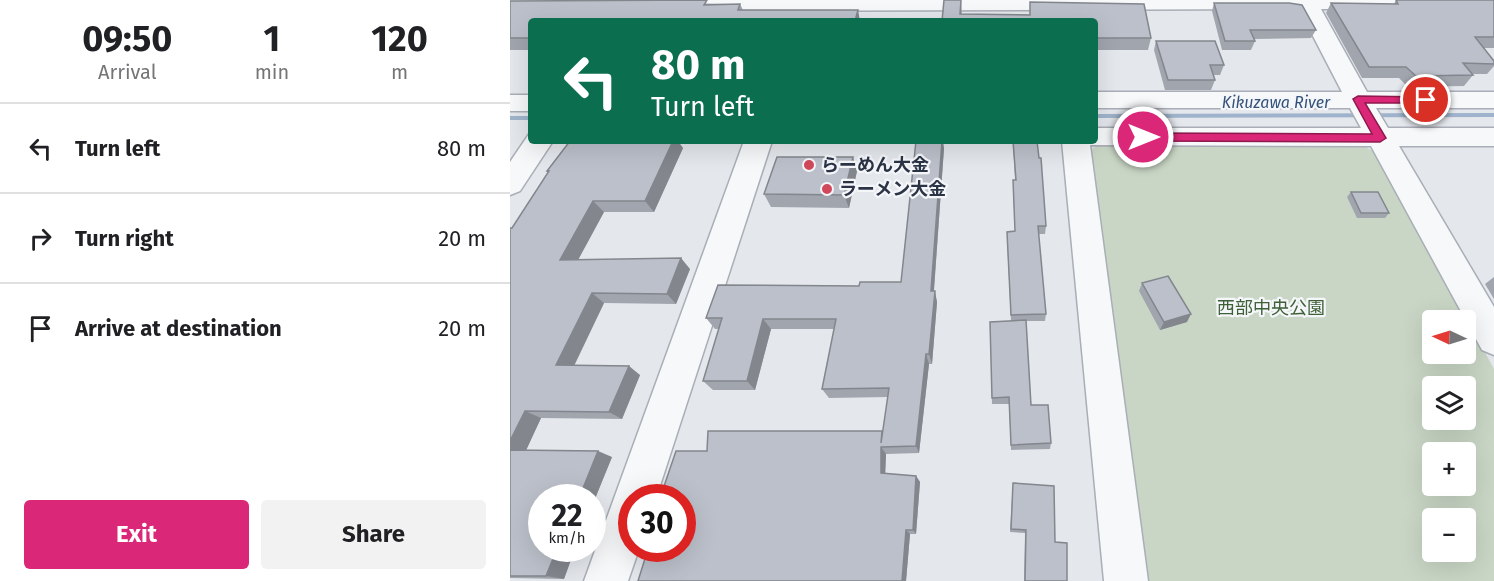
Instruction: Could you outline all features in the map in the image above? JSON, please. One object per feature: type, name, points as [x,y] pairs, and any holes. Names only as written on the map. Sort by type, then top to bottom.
[{"type":"street","points":[[675,5],[804,9],[1306,2],[1494,2]]},
{"type":"street","points":[[1306,2],[1494,339]]},
{"type":"street","points":[[1098,100],[1369,118],[1494,137]]},
{"type":"street","points":[[1098,137],[1369,118],[1494,100]]},
{"type":"street","points":[[510,103],[528,103]]},
{"type":"street","points":[[510,137],[528,136]]},
{"type":"street","points":[[510,184],[537,144]]},
{"type":"street","points":[[640,484],[757,144]]},
{"type":"street","points":[[1076,144],[1126,581]]},
{"type":"street","points":[[606,581],[618,547]]},
{"type":"green space","name":"西部中央公園","points":[[1098,145],[1363,145],[1377,154],[1462,310],[1422,310],[1422,364],[1476,364],[1476,336],[1494,369],[1494,581],[1139,581],[1087,152]]},
{"type":"building","points":[[707,0],[704,5],[740,4],[738,10],[858,10],[856,18],[528,18],[528,38],[510,38],[510,1]]},
{"type":"building","points":[[944,0],[961,0],[960,14],[1030,15],[1030,2],[1144,4],[1151,38],[1098,38],[1098,18],[942,18]]},
{"type":"building","points":[[1396,0],[1494,0],[1494,37],[1475,37],[1494,64],[1463,63],[1473,75],[1416,76],[1406,67],[1369,67],[1331,3],[1398,4]]},
{"type":"building","points":[[1214,3],[1302,5],[1316,30],[1250,30],[1255,41],[1225,41]]},
{"type":"building","points":[[1156,41],[1215,41],[1224,65],[1210,65],[1215,80],[1168,80]]},
{"type":"building","points":[[568,144],[672,144],[645,201],[593,201],[560,260],[681,258],[667,294],[592,293],[556,365],[629,366],[609,412],[525,411],[510,441],[510,228],[549,171],[547,171]]},
{"type":"building","points":[[916,144],[942,144],[931,291],[935,291],[916,446],[881,447],[881,473],[916,476],[913,530],[906,530],[902,581],[638,581],[644,562],[696,562],[696,484],[665,484],[676,451],[707,451],[708,431],[882,431],[881,443],[889,388],[822,389],[836,319],[763,319],[747,381],[703,381],[722,318],[706,318],[718,285],[859,286],[860,282],[901,282]]},
{"type":"building","points":[[1013,144],[1037,144],[1039,158],[1041,158],[1046,226],[1038,226],[1046,314],[1011,315],[1007,232],[1015,231],[1013,180],[1016,180]]},
{"type":"building","points":[[777,157],[853,157],[844,195],[764,194]]},
{"type":"building","points":[[1351,192],[1378,192],[1389,213],[1361,213]]},
{"type":"building","points":[[1168,276],[1191,314],[1164,322],[1142,283]]},
{"type":"building","points":[[1026,320],[1031,405],[1048,405],[1051,443],[1011,445],[1009,397],[992,398],[990,322]]},
{"type":"building","points":[[510,450],[598,451],[585,484],[528,484],[528,562],[552,562],[546,576],[510,576]]},
{"type":"building","points":[[1013,483],[1054,486],[1055,542],[1067,543],[1067,581],[1025,581],[1026,530],[1011,529]]},
{"type":"waterway","name":"Kikuzawa River","points":[[1098,116],[1494,115]]},
{"type":"waterway","name":"Kikuzawa River","points":[[510,118],[528,118]]},
{"type":"place","name":"らーめん大金","points":[[809,165]]},
{"type":"place","name":"ラーメン大金","points":[[827,189]]},
{"type":"route","points":[[1143,137],[1380,138],[1358,99],[1426,100]]}]
